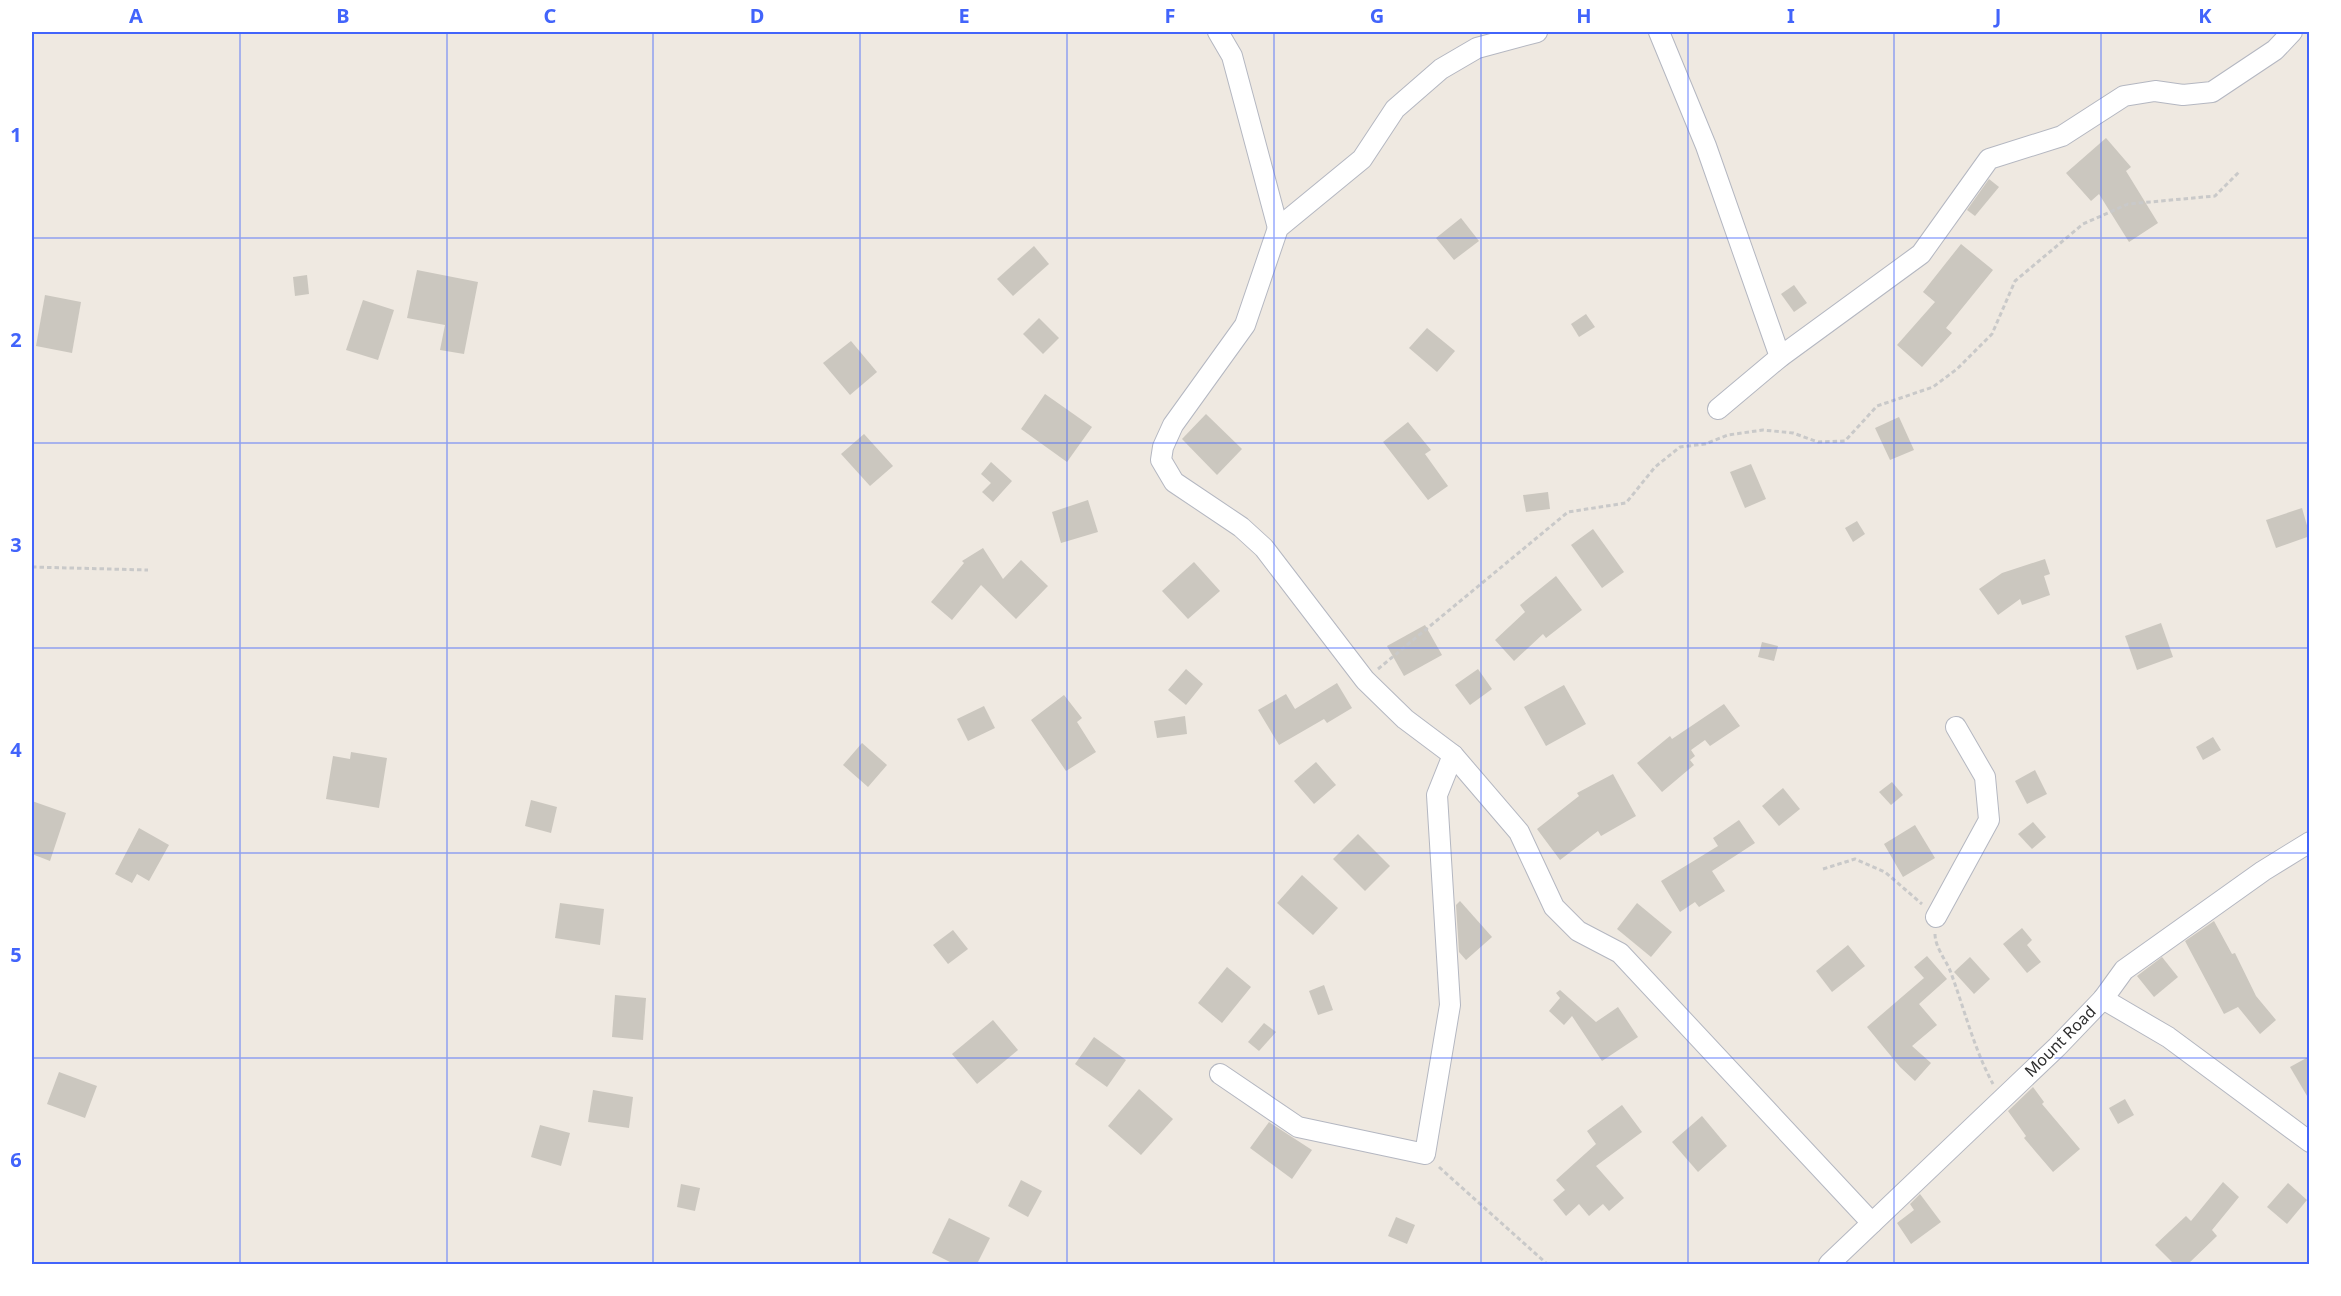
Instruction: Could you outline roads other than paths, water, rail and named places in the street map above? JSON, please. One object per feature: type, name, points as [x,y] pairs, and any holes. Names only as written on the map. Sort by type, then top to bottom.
[{"type":"street","points":[[1218,32],[1232,57],[1278,228]]},
{"type":"street","points":[[1537,32],[1477,48],[1441,69],[1395,109],[1362,159],[1278,228],[1245,325],[1173,425],[1162,447],[1161,460],[1174,482],[1241,527],[1264,548],[1365,680],[1405,719],[1453,755],[1519,832],[1554,907],[1578,931],[1620,953],[1872,1223]]},
{"type":"street","points":[[1659,32],[1706,146],[1780,357]]},
{"type":"street","points":[[1718,409],[1780,357],[1921,254],[1989,159],[2062,136],[2124,96],[2155,91],[2183,95],[2212,92],[2275,50],[2292,32]]},
{"type":"street","points":[[1936,917],[1989,820],[1985,777],[1956,727]]},
{"type":"street","points":[[1220,1074],[1298,1127],[1425,1154],[1450,1005],[1437,795],[1453,755]]},
{"type":"street","name":"Mount Road","points":[[1829,1264],[2057,1047],[2103,999],[2124,970],[2263,871],[2310,842]]},
{"type":"street","points":[[2103,999],[2168,1037],[2310,1142]]}]
